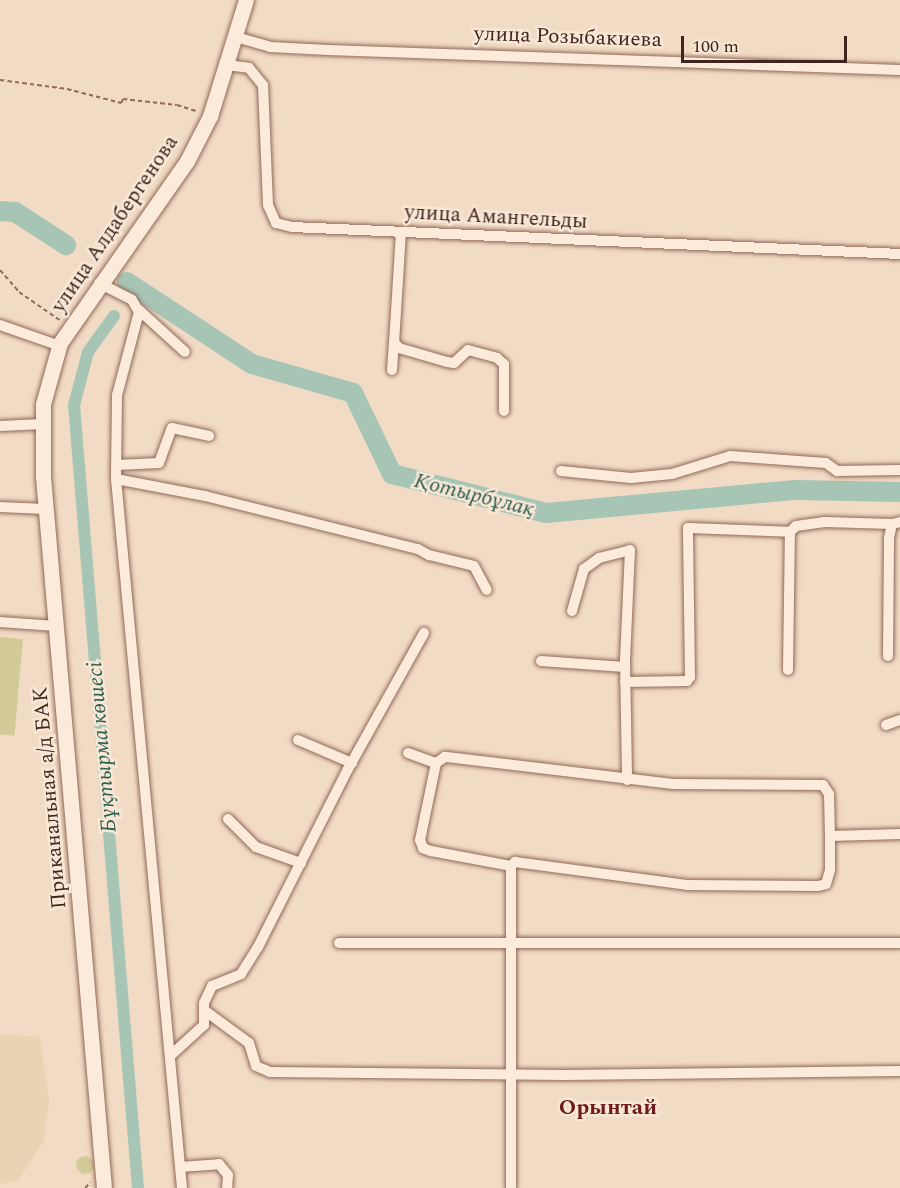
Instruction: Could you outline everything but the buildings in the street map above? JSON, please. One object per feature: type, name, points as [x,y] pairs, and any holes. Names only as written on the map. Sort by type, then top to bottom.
[{"type":"main road","name":"улица Алдабергенова","points":[[43,404],[60,346],[70,328],[99,283],[187,161],[210,116],[246,0]]},
{"type":"main road","name":"Приканальная а/д БАК","points":[[43,404],[45,509],[105,1188]]},
{"type":"street","name":"улица Розыбакиева","points":[[236,37],[270,47],[328,50],[900,70]]},
{"type":"street","name":"улица Амангельды","points":[[226,65],[249,68],[263,85],[268,205],[276,223],[292,227],[900,255]]},
{"type":"street","points":[[392,370],[401,232]]},
{"type":"street","points":[[99,283],[132,300],[139,310],[185,352]]},
{"type":"street","points":[[139,310],[137,328],[117,395],[116,479],[182,1188]]},
{"type":"street","points":[[0,326],[60,346]]},
{"type":"street","points":[[394,342],[399,348],[447,362],[454,363],[468,350],[497,358],[504,364],[504,411]]},
{"type":"street","points":[[0,426],[43,424]]},
{"type":"street","points":[[116,465],[159,463],[172,428],[209,436]]},
{"type":"street","points":[[561,471],[641,477],[672,474],[730,456],[826,463],[837,471],[900,470]]},
{"type":"street","points":[[116,479],[206,496],[474,566],[487,590]]},
{"type":"street","points":[[0,507],[45,509]]},
{"type":"street","points":[[788,670],[790,532],[796,526],[825,522],[896,523],[888,656]]},
{"type":"street","points":[[625,682],[687,681],[690,677],[688,528],[790,532]]},
{"type":"street","points":[[572,611],[584,569],[599,558],[630,550],[625,667],[627,780]]},
{"type":"street","points":[[0,622],[56,626]]},
{"type":"street","points":[[170,1056],[204,1025],[204,1010],[212,986],[242,974],[352,763],[424,633]]},
{"type":"street","points":[[541,661],[625,667]]},
{"type":"street","points":[[886,725],[900,720]]},
{"type":"street","points":[[298,740],[352,763]]},
{"type":"street","points":[[408,753],[436,763]]},
{"type":"street","points":[[511,866],[423,848],[420,826],[436,763],[445,757],[627,780],[823,785],[830,794],[830,870],[826,884],[818,886],[688,885],[591,875],[515,862],[511,866],[513,1075],[511,1188]]},
{"type":"street","points":[[228,819],[256,847],[301,863]]},
{"type":"street","points":[[830,836],[900,834]]},
{"type":"street","points":[[339,943],[900,943]]},
{"type":"street","points":[[204,1010],[249,1043],[256,1066],[270,1072],[513,1075],[900,1071]]},
{"type":"street","points":[[180,1167],[219,1164],[228,1175],[227,1188]]},
{"type":"path","points":[[0,80],[67,89],[121,103],[123,99],[177,105],[210,116]]},
{"type":"path","points":[[0,270],[19,292],[70,328]]},
{"type":"shaded area","points":[[0,637],[23,639],[14,736],[0,734]]},
{"type":"shaded area","points":[[0,1034],[40,1037],[49,1101],[44,1141],[18,1181],[0,1184]]},
{"type":"shaded area","points":[[85,1156],[91,1159],[94,1165],[91,1171],[85,1174],[79,1171],[76,1165],[79,1159]]},
{"type":"waterway","name":"Қотырбұлақ","points":[[0,211],[15,212],[66,245]]},
{"type":"waterway","name":"Қотырбұлақ","points":[[127,282],[252,364],[353,393],[392,474],[546,513],[795,490],[900,492]]},
{"type":"waterway","name":"Бұқтырма көшесі","points":[[114,316],[88,352],[74,405],[138,1188]]},
{"type":"district","name":"Орынтай","points":[[608,1108]]}]
